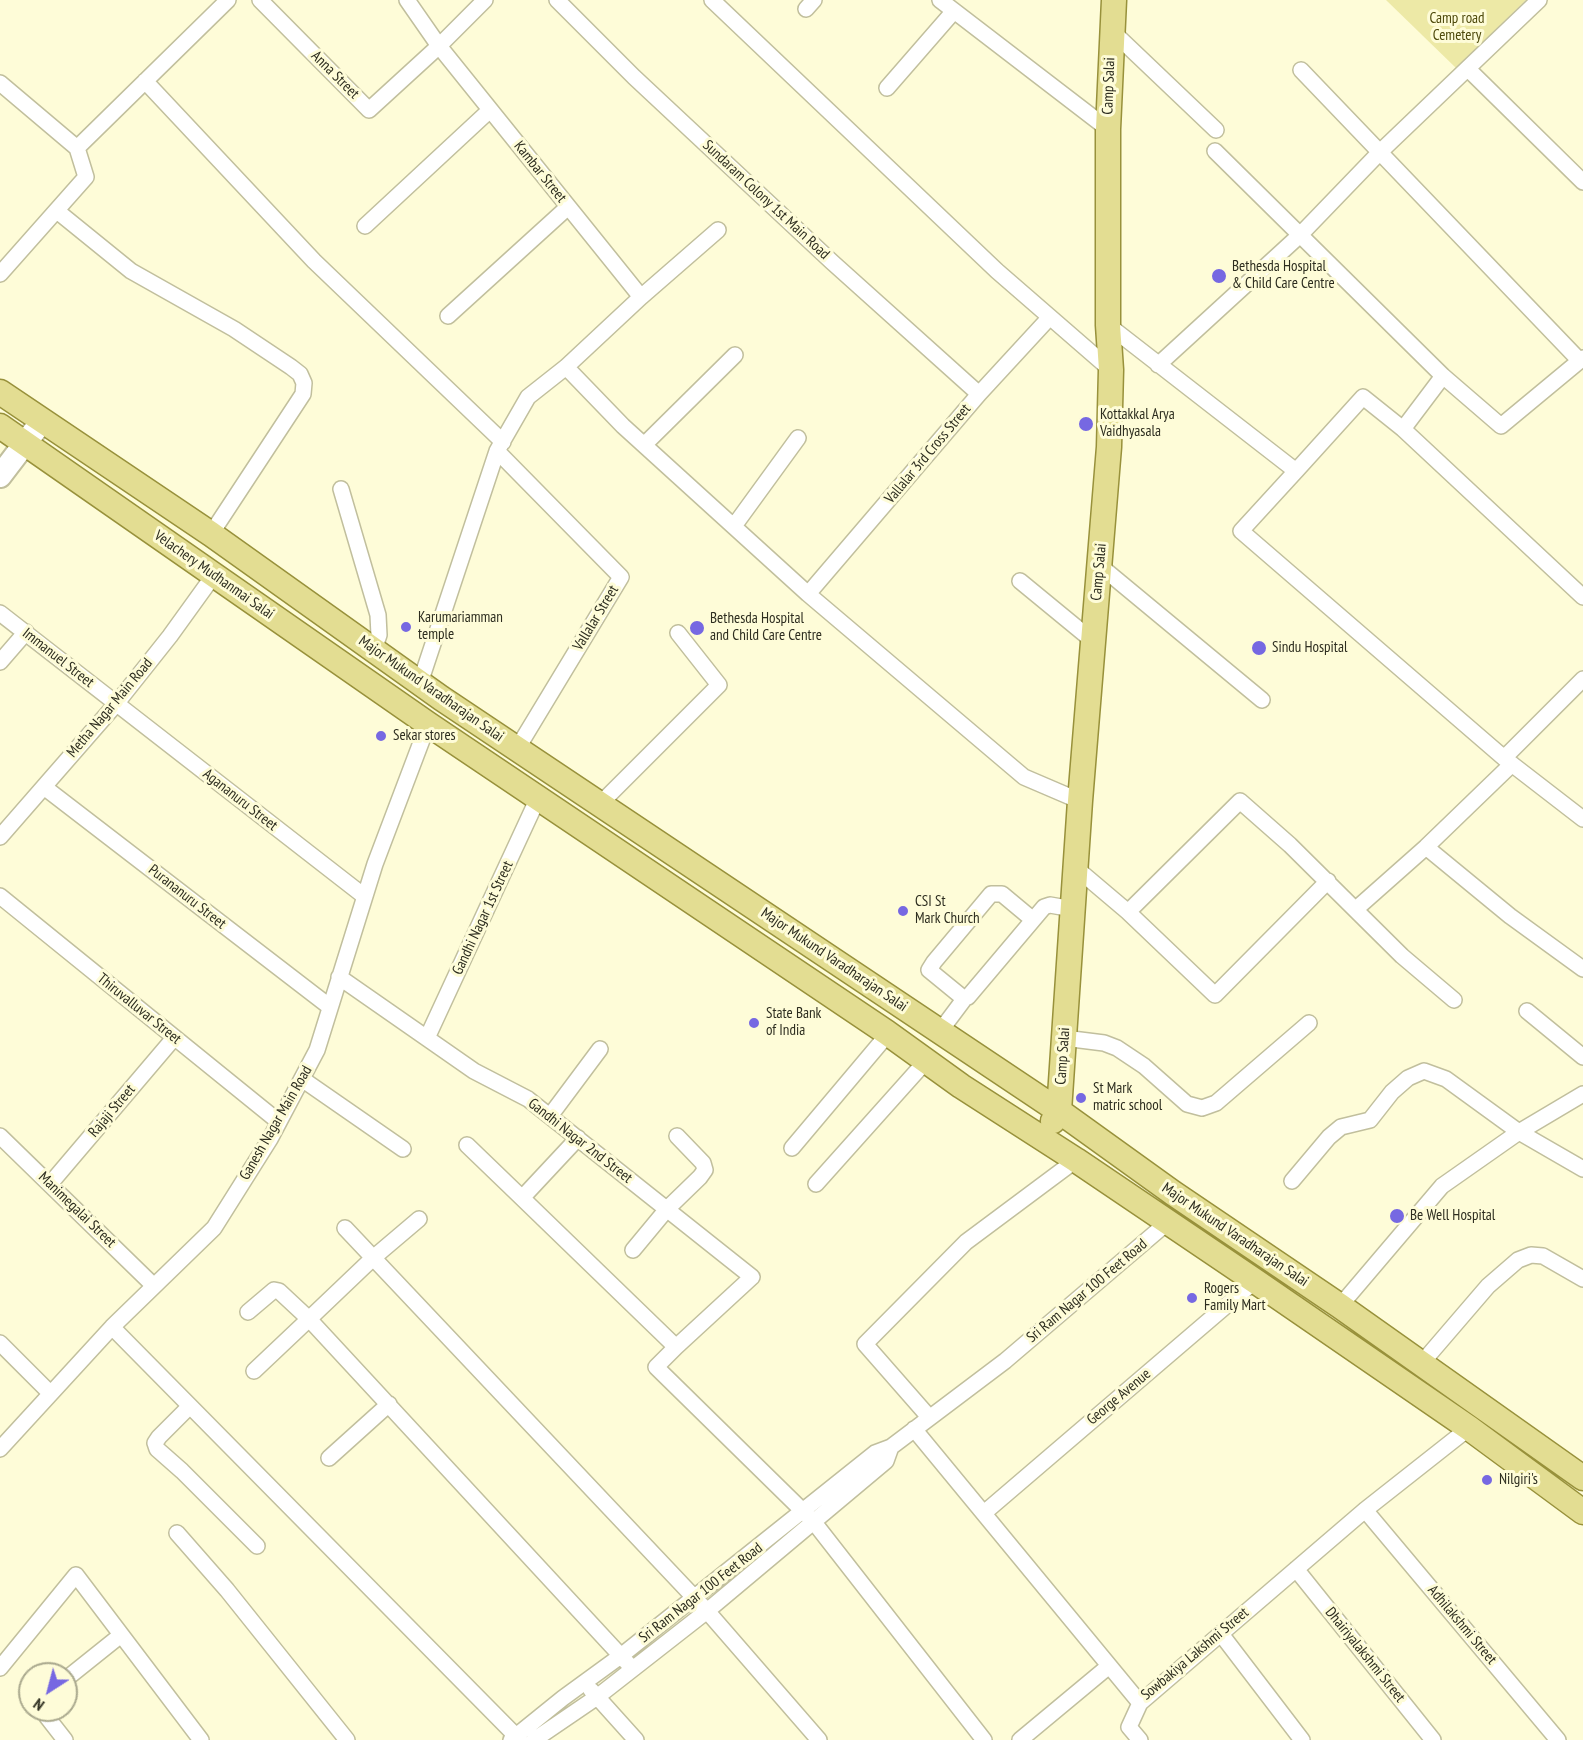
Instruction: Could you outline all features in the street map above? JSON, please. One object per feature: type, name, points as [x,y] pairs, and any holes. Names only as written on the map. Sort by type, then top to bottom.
[{"type":"main road","name":"Camp Salai","points":[[1042,1138],[1059,1111],[1080,801],[1109,447],[1111,370],[1108,325],[1108,129],[1112,31],[1110,2]]},
{"type":"main road","points":[[0,392],[42,421]]},
{"type":"main road","name":"Major Mukund Varadharajan Salai","points":[[42,421],[211,534],[420,683],[941,1030],[1173,1193],[1340,1306],[1583,1478]]},
{"type":"main road","name":"Velachery Mudhanmai Salai","points":[[0,426],[428,724]]},
{"type":"main road","name":"Major Mukund Varadharajan Salai","points":[[428,724],[888,1034],[961,1086],[1076,1160],[1255,1281],[1470,1428],[1583,1512]]},
{"type":"street","points":[[77,148],[228,0]]},
{"type":"street","name":"Anna Street","points":[[260,0],[369,110],[439,46]]},
{"type":"street","name":"Kambar Street","points":[[407,0],[439,46],[641,297]]},
{"type":"street","points":[[439,46],[485,0]]},
{"type":"street","name":"Sundaram Colony 1st Main Road","points":[[557,0],[633,77],[832,262],[979,394]]},
{"type":"street","points":[[712,0],[997,271],[1111,370]]},
{"type":"street","points":[[940,0],[1108,129]]},
{"type":"street","points":[[1158,365],[1300,236],[1380,152],[1539,0]]},
{"type":"street","points":[[887,88],[954,11]]},
{"type":"street","points":[[1112,31],[1216,130]]},
{"type":"street","points":[[1468,69],[1583,182]]},
{"type":"street","points":[[1215,151],[1443,376],[1501,426],[1581,359],[1301,70]]},
{"type":"street","points":[[145,81],[314,261],[500,447]]},
{"type":"street","points":[[0,83],[77,148],[86,177],[0,274]]},
{"type":"street","points":[[365,226],[490,110]]},
{"type":"street","points":[[448,316],[568,207]]},
{"type":"street","points":[[57,211],[132,271],[234,329],[300,374],[304,383],[303,394],[211,534]]},
{"type":"street","points":[[420,683],[500,447],[528,397],[566,367],[718,230]]},
{"type":"street","name":"Vallalar 3rd Cross Street","points":[[808,594],[979,394],[1050,317]]},
{"type":"street","points":[[1108,325],[1296,471]]},
{"type":"street","points":[[645,444],[735,355]]},
{"type":"street","points":[[566,367],[624,426],[808,594],[1024,777],[1080,801]]},
{"type":"street","points":[[1403,429],[1443,376]]},
{"type":"street","points":[[1583,597],[1403,429],[1363,397],[1241,531],[1508,761],[1583,819]]},
{"type":"street","points":[[0,476],[27,444],[42,421]]},
{"type":"street","points":[[734,526],[798,438]]},
{"type":"street","name":"Vallalar Street","points":[[500,447],[621,577],[517,748]]},
{"type":"street","points":[[341,489],[378,615],[380,635],[374,650]]},
{"type":"street","points":[[1099,565],[1262,700]]},
{"type":"street","name":"Metha Nagar Main Road","points":[[0,837],[116,704],[170,636],[214,575]]},
{"type":"street","points":[[1020,581],[1093,641]]},
{"type":"street","name":"Immanuel Street","points":[[0,613],[116,704]]},
{"type":"street","points":[[0,662],[26,632]]},
{"type":"street","points":[[600,804],[719,685],[678,633]]},
{"type":"street","points":[[1356,909],[1426,847],[1583,679]]},
{"type":"street","name":"Agananuru Street","points":[[116,704],[364,897]]},
{"type":"street","name":"Ganesh Nagar Main Road","points":[[0,1449],[112,1327],[214,1228],[279,1122],[317,1050],[364,897],[428,724]]},
{"type":"street","name":"Purananuru Street","points":[[44,787],[330,1007]]},
{"type":"street","name":"Gandhi Nagar 1st Street","points":[[428,1038],[538,798]]},
{"type":"street","points":[[1128,912],[1240,801],[1328,881],[1402,956],[1455,1000]]},
{"type":"street","points":[[1426,847],[1510,916],[1583,969]]},
{"type":"street","points":[[1076,868],[1128,912],[1215,995],[1328,881]]},
{"type":"street","points":[[965,998],[929,970],[984,902],[991,894],[1002,894],[1032,919]]},
{"type":"street","name":"Thiruvalluvar Street","points":[[0,896],[279,1122]]},
{"type":"street","points":[[941,1030],[965,998],[970,995],[1044,907],[1050,905],[1073,909]]},
{"type":"street","name":"Gandhi Nagar 2nd Street","points":[[339,977],[474,1071],[528,1099],[752,1277],[676,1347]]},
{"type":"street","points":[[1527,1011],[1583,1057]]},
{"type":"street","points":[[1064,1038],[1104,1043],[1117,1048],[1144,1066],[1187,1104],[1202,1108],[1216,1103],[1309,1023]]},
{"type":"street","points":[[792,1148],[888,1034]]},
{"type":"street","name":"Rajaji Street","points":[[50,1184],[174,1038]]},
{"type":"street","points":[[550,1116],[600,1049]]},
{"type":"street","points":[[816,1184],[926,1061]]},
{"type":"street","points":[[1292,1180],[1329,1137],[1341,1127],[1370,1120],[1392,1092],[1408,1078],[1424,1071],[1446,1079],[1519,1132],[1583,1169]]},
{"type":"street","points":[[302,1079],[403,1149]]},
{"type":"street","points":[[1340,1306],[1442,1185],[1519,1132],[1583,1094]]},
{"type":"street","name":"Manimegalai Street","points":[[0,1136],[153,1285]]},
{"type":"street","points":[[633,1250],[667,1209],[700,1177],[705,1167],[677,1136]]},
{"type":"street","points":[[522,1198],[578,1138]]},
{"type":"street","points":[[467,1145],[676,1347],[656,1367],[808,1516],[984,1740]]},
{"type":"street","points":[[929,1418],[865,1344],[966,1242],[1076,1160]]},
{"type":"street","points":[[254,1371],[373,1258],[419,1219]]},
{"type":"street","name":"Sri Ram Nagar 100 Feet Road","points":[[515,1738],[694,1599],[886,1461],[891,1447],[1005,1361],[1168,1222]]},
{"type":"street","points":[[345,1227],[707,1611],[819,1740]]},
{"type":"street","points":[[1421,1364],[1488,1286],[1518,1260],[1531,1255],[1543,1256],[1583,1280]]},
{"type":"street","name":"George Avenue","points":[[984,1513],[1255,1281]]},
{"type":"street","points":[[248,1312],[274,1290],[279,1291],[309,1319],[389,1404],[633,1669]]},
{"type":"street","points":[[112,1327],[515,1738]]},
{"type":"street","points":[[0,1343],[50,1394]]},
{"type":"street","points":[[330,1458],[389,1404]]},
{"type":"street","points":[[190,1406],[159,1437],[155,1443],[157,1449],[258,1546]]},
{"type":"street","name":"Sowbakiya Lakshmi Street","points":[[914,1429],[1140,1703],[1365,1510],[1470,1428]]},
{"type":"street","name":"Adhilakshmi Street","points":[[1365,1510],[1558,1740]]},
{"type":"street","name":"Sri Ram Nagar 100 Feet Road","points":[[534,1740],[597,1697],[707,1611],[808,1516]]},
{"type":"street","points":[[177,1533],[227,1590],[347,1740]]},
{"type":"street","name":"Dhairiyalakshmi Street","points":[[1296,1569],[1433,1740]]},
{"type":"street","points":[[0,1668],[76,1575],[201,1740]]},
{"type":"street","points":[[1221,1634],[1302,1740]]},
{"type":"street","points":[[78,1669],[121,1635]]},
{"type":"street","points":[[1020,1740],[1109,1665]]},
{"type":"street","points":[[585,1684],[636,1740]]},
{"type":"street","points":[[1140,1703],[1128,1727],[1140,1740]]},
{"type":"street","points":[[51,1722],[65,1740]]},
{"type":"green space","name":"Camp road Cemetery","points":[[1386,0],[1526,0],[1456,68]]},
{"type":"place","name":"Bethesda Hospital & Child Care Centre","points":[[1219,276]]},
{"type":"place","name":"Kottakkal Arya Vaidhyasala","points":[[1086,424]]},
{"type":"place","name":"Karumariamman temple","points":[[406,627]]},
{"type":"place","name":"Bethesda Hospital and Child Care Centre","points":[[697,628]]},
{"type":"place","name":"Sindu Hospital","points":[[1259,648]]},
{"type":"place","name":"Sekar stores","points":[[381,736]]},
{"type":"place","name":"CSI St Mark Church","points":[[903,911]]},
{"type":"place","name":"State Bank of India","points":[[754,1023]]},
{"type":"place","name":"St Mark matric school","points":[[1081,1098]]},
{"type":"place","name":"Be Well Hospital","points":[[1397,1216]]},
{"type":"place","name":"Rogers Family Mart","points":[[1192,1298]]},
{"type":"place","name":"Nilgiri's","points":[[1487,1480]]}]
